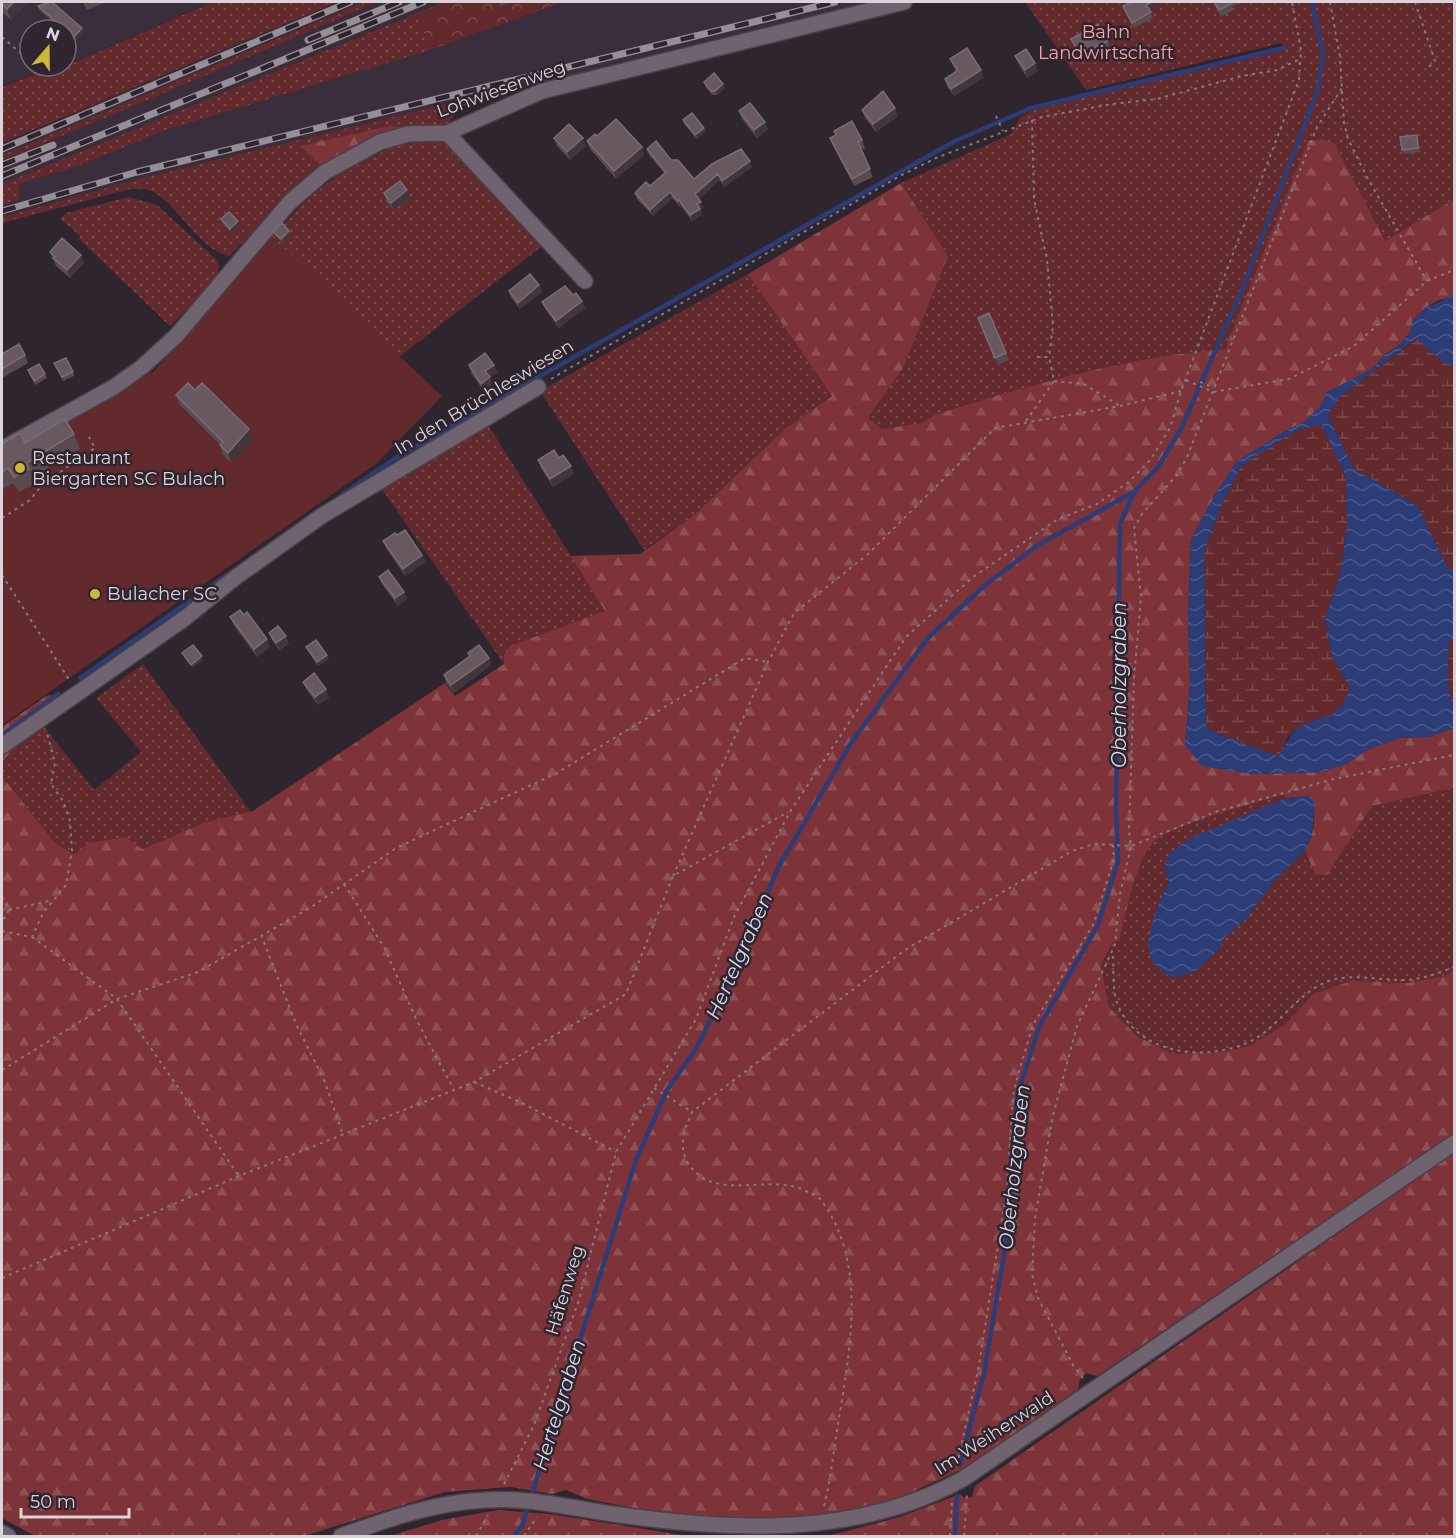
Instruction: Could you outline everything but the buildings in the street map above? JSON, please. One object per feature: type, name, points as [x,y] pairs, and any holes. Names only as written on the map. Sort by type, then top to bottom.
[{"type":"street","name":"Lohwiesenweg","points":[[2,449],[114,387],[142,367],[176,336],[274,218],[324,172],[380,142],[408,135],[447,133],[542,91],[904,2]]},
{"type":"street","points":[[447,133],[585,281]]},
{"type":"street","name":"In den Brüchleswiesen","points":[[2,746],[185,618],[236,577],[323,515],[538,387]]},
{"type":"street","name":"Im Weiherwald","points":[[341,1536],[384,1521],[444,1505],[496,1499],[542,1503],[689,1524],[740,1528],[816,1525],[901,1507],[958,1482],[1094,1392],[1455,1143]]},
{"type":"street","points":[[2,1533],[8,1536]]},
{"type":"path","points":[[1292,2],[1302,58]]},
{"type":"path","points":[[1330,2],[1341,57],[1344,123],[1348,139],[1368,179],[1427,281]]},
{"type":"path","points":[[1415,2],[1435,61],[1429,66]]},
{"type":"path","points":[[2,37],[18,51]]},
{"type":"path","name":"In den Brüchleswiesen","points":[[538,387],[898,177],[1002,129],[1077,109],[1157,99],[1242,76],[1277,70],[1302,58]]},
{"type":"path","name":"Häfenweg","points":[[476,1536],[534,1425],[579,1300],[616,1152],[696,1019],[734,917],[791,810],[906,637],[973,576],[1058,519],[1097,504],[1130,481],[1151,459],[1170,428],[1181,391],[1289,110],[1299,80],[1302,58]]},
{"type":"path","points":[[1342,88],[1317,127],[1187,457],[1177,475],[1142,514],[1134,528],[1141,597],[1134,678],[1129,831],[1131,846],[1120,894],[1113,953],[1118,1005],[1133,1027],[1160,1046],[1197,1052],[1224,1050],[1251,1041],[1316,987],[1329,981],[1360,977],[1403,980],[1420,978],[1455,967]]},
{"type":"path","points":[[997,118],[1002,129]]},
{"type":"path","points":[[1026,421],[1054,381],[1049,357],[1053,325],[1047,260],[1034,199],[1032,120]]},
{"type":"path","points":[[1186,380],[1205,389],[1214,390],[1289,379],[1354,346],[1427,281],[1455,270]]},
{"type":"path","points":[[1036,357],[1049,357]]},
{"type":"path","points":[[1054,381],[1084,384],[1120,406]]},
{"type":"path","points":[[1200,382],[1214,390]]},
{"type":"path","points":[[2,1278],[239,1176],[474,1082],[626,994],[673,876],[768,662],[794,613],[867,555],[996,428],[1120,406],[1181,391]]},
{"type":"path","points":[[2,518],[30,500],[43,484],[95,448],[89,437]]},
{"type":"path","points":[[2,575],[78,692]]},
{"type":"path","points":[[2,1070],[117,999],[198,972],[344,884],[396,848],[556,773],[745,658],[768,662]]},
{"type":"path","points":[[32,937],[43,913],[66,885],[72,851],[70,821],[63,801],[51,784],[55,763],[43,718]]},
{"type":"path","points":[[816,1525],[826,1498],[846,1373],[853,1305],[845,1254],[832,1215],[818,1197],[798,1187],[779,1183],[732,1186],[713,1184],[694,1173],[682,1153],[683,1131],[692,1112],[905,950],[1072,851],[1094,844],[1131,846],[1218,811],[1334,779],[1455,754]]},
{"type":"path","points":[[673,876],[791,810]]},
{"type":"path","points":[[950,1536],[1006,1188],[1015,1088],[1033,1025],[1094,923],[1114,860],[1115,845]]},
{"type":"path","points":[[344,884],[384,947],[416,1019],[454,1090]]},
{"type":"path","points":[[2,897],[9,910]]},
{"type":"path","points":[[2,922],[9,910],[54,899]]},
{"type":"path","points":[[2,931],[32,937],[117,999],[239,1176]]},
{"type":"path","points":[[261,935],[297,1026],[326,1082],[342,1135]]},
{"type":"path","points":[[1094,1392],[1073,1365],[1038,1298],[1032,1274],[1035,1218],[1052,1119],[1077,1026],[1113,953]]},
{"type":"path","points":[[474,1082],[522,1102],[616,1152]]},
{"type":"path","points":[[653,1087],[692,1112]]},
{"type":"path","points":[[958,1482],[968,1495],[964,1536]]},
{"type":"path","points":[[524,1536],[542,1503]]},
{"type":"shaded area","points":[[2,2],[211,2],[78,60],[78,18],[18,18],[18,78],[23,78],[2,86]]},
{"type":"shaded area","points":[[337,2],[364,2],[2,155],[2,144]]},
{"type":"shaded area","points":[[378,2],[443,2],[2,184],[2,160]]},
{"type":"shaded area","points":[[565,2],[868,2],[150,176],[2,217],[2,205],[20,199],[19,184],[78,166],[169,129],[429,50]]},
{"type":"green space","points":[[212,2],[337,2],[2,143],[2,87],[25,78],[78,78],[78,61]]},
{"type":"green space","points":[[364,2],[378,2],[2,160],[2,155]]},
{"type":"green space","points":[[443,2],[564,2],[430,50],[417,13]]},
{"type":"green space","name":"Bahn Landwirtschaft","points":[[1025,2],[1454,2],[1454,199],[1385,241],[1335,144],[1308,141],[1225,349],[1114,365],[1005,393],[934,415],[922,423],[882,429],[868,418],[903,368],[948,256],[901,183],[1011,134],[1020,117],[1035,109],[1286,50],[1281,43],[1086,90]]},
{"type":"green space","points":[[417,13],[430,50],[169,129],[78,166],[19,184],[20,199],[2,205],[2,184]]},
{"type":"green space","points":[[603,66],[459,107],[447,125],[413,130],[390,126],[301,146],[324,168],[292,194],[229,256],[217,252],[207,244],[159,195],[144,189],[130,189],[2,223],[2,217],[150,176]]},
{"type":"green space","points":[[390,126],[413,130],[324,168],[300,146]]},
{"type":"green space","points":[[436,139],[451,145],[545,244],[399,357],[272,237],[309,197],[342,172],[394,146]]},
{"type":"green space","points":[[1323,139],[1335,144],[1385,241],[1454,199],[1454,297],[1439,300],[1425,308],[1413,320],[1410,333],[1398,346],[1386,354],[1372,369],[1327,392],[1320,407],[1304,422],[1270,441],[1215,494],[1191,540],[1188,617],[1190,684],[1185,744],[1251,774],[1322,772],[1348,763],[1367,750],[1399,738],[1428,737],[1454,728],[1454,788],[1372,806],[1327,875],[1315,874],[1305,851],[1314,824],[1309,796],[1286,798],[1282,795],[1216,815],[1165,834],[1155,841],[1142,860],[1132,888],[1119,941],[1112,943],[1101,965],[1109,1007],[1138,1037],[1174,1054],[1224,1052],[1251,1045],[1286,1024],[1313,994],[1351,981],[1408,983],[1444,976],[1454,970],[1454,1133],[1097,1376],[1086,1373],[1080,1380],[1078,1389],[967,1467],[898,1498],[858,1511],[807,1520],[737,1522],[644,1510],[587,1499],[566,1490],[552,1494],[511,1487],[445,1492],[304,1536],[35,1536],[2,1518],[2,776],[55,843],[75,855],[88,843],[126,837],[142,849],[205,822],[253,811],[445,683],[455,696],[504,664],[504,655],[510,646],[605,611],[571,556],[640,554],[693,516],[785,429],[832,396],[748,274],[901,183],[948,256],[903,368],[868,418],[882,429],[922,423],[934,415],[1005,393],[1114,365],[1225,349],[1308,141]]},
{"type":"green space","points":[[129,197],[157,205],[219,262],[217,280],[170,326],[60,219],[66,213]]},
{"type":"green space","name":"Bulacher SC","points":[[272,237],[442,396],[377,463],[2,725],[2,458],[154,371]]},
{"type":"green space","points":[[748,274],[832,396],[785,429],[693,516],[644,550],[540,391]]},
{"type":"green space","points":[[1418,338],[1441,361],[1454,366],[1454,573],[1446,564],[1418,506],[1354,469],[1328,415],[1340,397]]},
{"type":"green space","points":[[1322,424],[1346,476],[1347,525],[1340,575],[1325,618],[1332,655],[1350,688],[1342,708],[1327,718],[1304,724],[1288,737],[1279,756],[1221,735],[1206,727],[1204,552],[1220,508],[1241,466],[1288,435]]},
{"type":"green space","points":[[488,425],[606,611],[510,646],[504,664],[381,488]]},
{"type":"green space","points":[[1454,638],[1454,704],[1451,702],[1448,678],[1449,642]]},
{"type":"green space","points":[[143,664],[251,812],[205,822],[141,849],[75,855],[55,843],[2,776],[2,758],[42,724],[94,790],[141,752],[96,698]]},
{"type":"green space","points":[[52,695],[55,700],[25,738],[2,761],[2,727],[46,696]]},
{"type":"green space","points":[[1454,788],[1454,970],[1444,976],[1408,983],[1351,981],[1313,994],[1286,1024],[1251,1045],[1224,1052],[1174,1054],[1138,1037],[1109,1007],[1101,965],[1112,943],[1119,941],[1132,888],[1142,860],[1155,841],[1165,834],[1197,821],[1282,795],[1286,798],[1238,818],[1164,865],[1169,882],[1160,901],[1194,972],[1218,951],[1225,937],[1246,919],[1274,881],[1305,851],[1315,874],[1327,874],[1372,806]]},
{"type":"green space","points":[[1454,1153],[1454,1536],[828,1536],[900,1517],[960,1494],[964,1498],[972,1497],[975,1486]]},
{"type":"green space","points":[[498,1510],[550,1514],[688,1536],[390,1536],[442,1520]]},
{"type":"water","points":[[1454,297],[1454,366],[1441,361],[1417,338],[1340,397],[1328,415],[1354,469],[1418,506],[1446,564],[1454,573],[1454,638],[1449,642],[1448,678],[1451,702],[1454,704],[1454,728],[1428,737],[1399,738],[1367,750],[1348,763],[1322,772],[1251,774],[1202,766],[1185,745],[1190,684],[1188,617],[1191,540],[1215,494],[1237,461],[1288,429],[1304,422],[1320,407],[1327,392],[1372,369],[1410,333],[1413,320],[1425,308]],"holes":[[[1322,425],[1346,476],[1347,525],[1340,575],[1325,618],[1332,655],[1350,688],[1338,710],[1296,730],[1279,756],[1221,735],[1206,727],[1204,552],[1220,508],[1241,466],[1289,435],[1304,428]]]},
{"type":"water","points":[[1309,796],[1315,803],[1312,836],[1305,851],[1274,881],[1246,919],[1225,937],[1218,951],[1194,972],[1171,978],[1153,962],[1149,944],[1153,922],[1169,882],[1164,865],[1169,854],[1190,838],[1286,798]]},
{"type":"waterway","name":"Hertelgraben","points":[[514,1536],[522,1526],[636,1160],[667,1090],[697,1047],[735,970],[779,866],[853,740],[928,638],[985,585],[1038,545],[1134,492],[1158,467],[1181,429],[1244,285],[1318,89],[1323,53],[1312,2]]},
{"type":"waterway","points":[[340,496],[394,459],[955,141],[1031,108],[1284,48]]},
{"type":"waterway","name":"Oberholzgraben","points":[[960,1465],[984,1373],[1007,1237],[1017,1096],[1039,1027],[1098,925],[1118,861],[1116,812],[1120,524],[1134,492]]},
{"type":"waterway","points":[[80,678],[228,574]]},
{"type":"waterway","points":[[2,735],[58,694]]},
{"type":"waterway","name":"Oberholzgraben","points":[[955,1536],[957,1496]]},
{"type":"railway","points":[[2,149],[350,2]]},
{"type":"railway","points":[[308,40],[399,2]]},
{"type":"railway","points":[[2,176],[423,2]]},
{"type":"railway","points":[[2,211],[137,172],[835,2]]},
{"type":"railway","points":[[2,165],[53,145]]},
{"type":"place","name":"Restaurant Biergarten SC Bulach","points":[[20,468]]},
{"type":"place","name":"Bulacher SC","points":[[95,594]]}]
